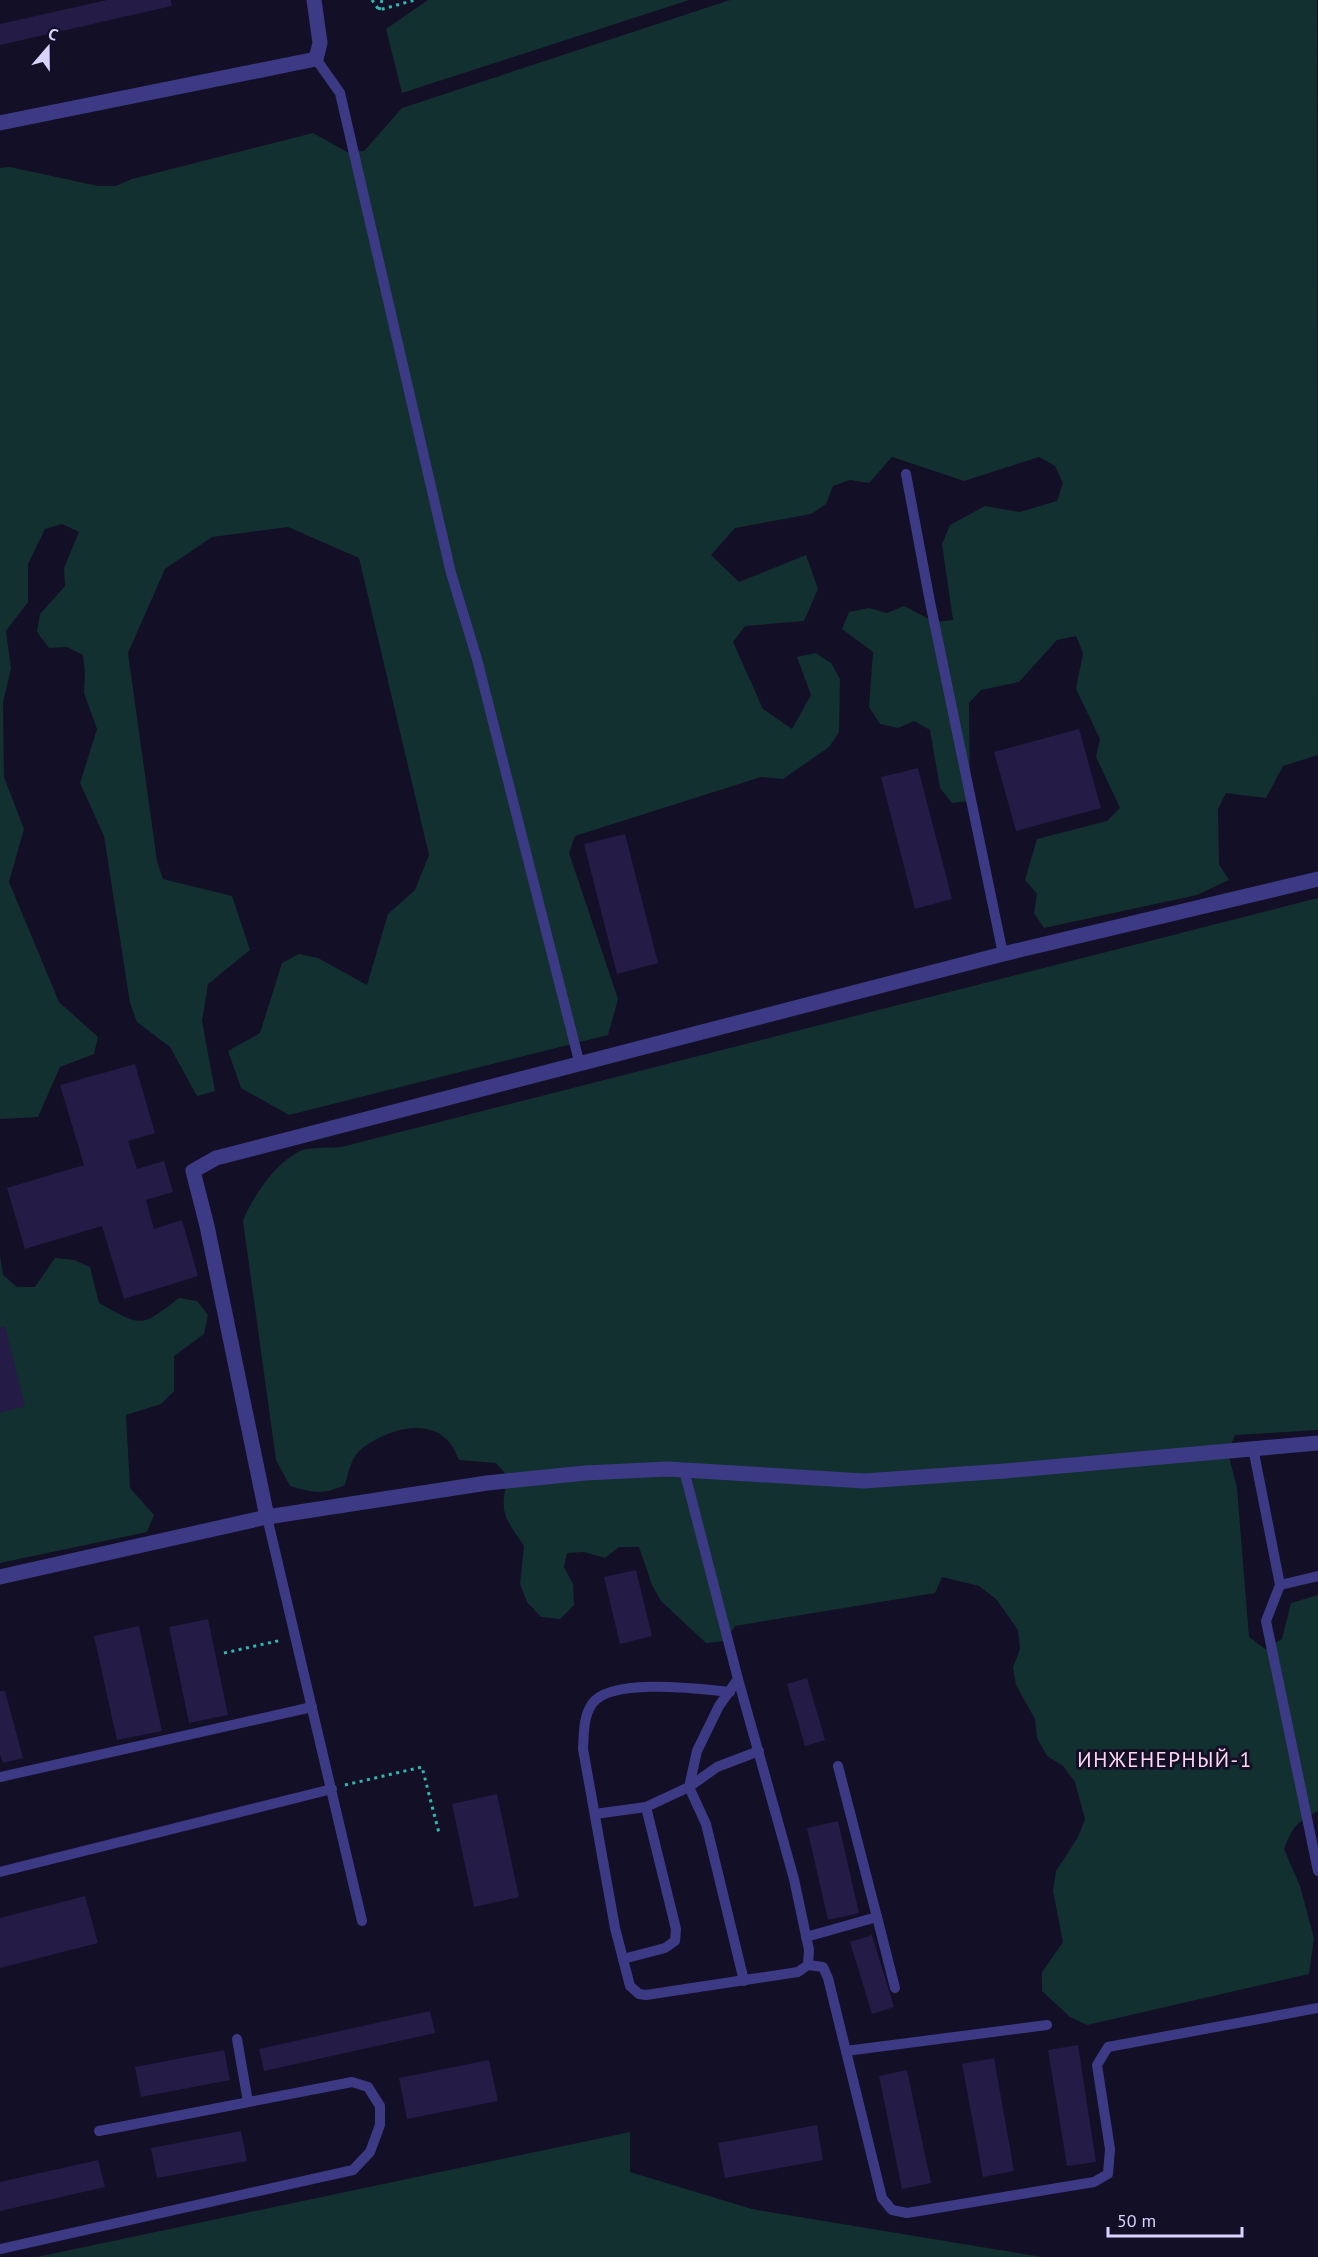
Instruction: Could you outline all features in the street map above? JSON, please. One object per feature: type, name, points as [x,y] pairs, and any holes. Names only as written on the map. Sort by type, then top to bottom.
[{"type":"street","points":[[0,123],[316,59],[320,43],[314,0]]},
{"type":"street","points":[[267,1517],[207,1226],[193,1171],[216,1158],[580,1065],[687,1034],[1003,954],[1318,879]]},
{"type":"street","points":[[0,1577],[267,1517],[541,1477],[668,1468],[864,1481],[1318,1443]]},
{"type":"lane","points":[[316,59],[339,93],[451,573],[477,658],[580,1065]]},
{"type":"lane","points":[[906,474],[930,602],[1003,954]]},
{"type":"lane","points":[[1253,1448],[1280,1585],[1266,1621],[1318,1871]]},
{"type":"lane","points":[[684,1470],[738,1679],[794,1880],[809,1950],[808,1965]]},
{"type":"lane","points":[[267,1517],[362,1921]]},
{"type":"lane","points":[[1280,1585],[1318,1576]]},
{"type":"lane","points":[[738,1679],[719,1706],[697,1751],[689,1787],[706,1824],[744,1981]]},
{"type":"lane","points":[[730,1692],[655,1685],[610,1692],[592,1703],[585,1719],[583,1749],[615,1928],[630,1986],[639,1994],[646,1995],[798,1972],[808,1965],[823,1967],[828,1978],[882,2198],[892,2210],[907,2213],[1094,2182],[1108,2174],[1110,2149],[1097,2065],[1108,2047],[1318,2008]]},
{"type":"lane","points":[[0,1777],[312,1707]]},
{"type":"lane","points":[[595,1814],[646,1808],[689,1787],[717,1767],[759,1751]]},
{"type":"lane","points":[[838,1766],[895,1988]]},
{"type":"lane","points":[[0,1872],[332,1789]]},
{"type":"lane","points":[[623,1959],[665,1948],[675,1941],[676,1929],[646,1808]]},
{"type":"lane","points":[[806,1937],[877,1917]]},
{"type":"lane","points":[[846,2051],[1047,2025]]},
{"type":"lane","points":[[237,2039],[248,2102]]},
{"type":"lane","points":[[0,2249],[353,2170],[370,2152],[380,2125],[380,2106],[368,2087],[352,2082],[99,2131]]},
{"type":"path","points":[[372,0],[379,10]]},
{"type":"path","points":[[379,10],[382,0]]},
{"type":"path","points":[[379,10],[415,0]]},
{"type":"path","points":[[224,1653],[295,1637]]},
{"type":"path","points":[[332,1789],[422,1767],[439,1833]]},
{"type":"green space","points":[[428,0],[689,0],[402,93],[386,29]]},
{"type":"green space","points":[[730,0],[1317,0],[1318,755],[1283,766],[1266,798],[1226,793],[1218,809],[1219,864],[1229,880],[1197,895],[1044,928],[1034,913],[1037,894],[1025,880],[1037,839],[1107,821],[1120,808],[1096,757],[1100,739],[1076,689],[1083,653],[1076,636],[1057,640],[1019,682],[981,690],[969,703],[970,801],[952,803],[940,788],[930,730],[914,721],[898,728],[880,724],[869,707],[873,652],[842,629],[849,612],[869,608],[887,613],[904,606],[935,622],[953,620],[942,544],[950,525],[985,506],[1020,512],[1057,501],[1063,483],[1055,466],[1039,457],[964,481],[892,457],[869,483],[850,480],[833,486],[826,504],[811,514],[735,528],[711,555],[739,582],[806,555],[818,589],[804,621],[745,626],[733,642],[763,709],[792,729],[811,695],[797,657],[816,653],[831,663],[840,679],[839,732],[829,747],[783,779],[761,777],[575,836],[569,853],[618,999],[608,1035],[289,1115],[241,1088],[228,1051],[260,1033],[282,963],[299,954],[318,958],[367,985],[388,914],[415,890],[429,855],[359,558],[288,527],[212,537],[165,569],[128,653],[157,861],[163,879],[232,896],[250,950],[208,984],[202,1021],[215,1091],[197,1096],[170,1047],[137,1022],[130,1003],[104,836],[80,783],[97,729],[84,693],[83,655],[67,647],[49,648],[37,632],[40,614],[65,586],[64,568],[79,532],[62,524],[45,529],[28,564],[28,602],[6,631],[11,668],[3,703],[4,777],[24,829],[9,882],[59,1002],[98,1037],[94,1054],[60,1067],[38,1117],[0,1119],[0,168],[10,167],[98,186],[116,186],[132,179],[313,133],[347,152],[364,151],[402,108]]},
{"type":"green space","points":[[1318,898],[1318,1430],[1235,1435],[1228,1452],[1237,1488],[1249,1637],[1265,1649],[1282,1639],[1291,1603],[1318,1595],[1318,1811],[1296,1826],[1284,1849],[1300,1886],[1314,1938],[1309,1974],[1087,2025],[1070,2017],[1042,1991],[1042,1972],[1063,1942],[1053,1891],[1056,1871],[1078,1837],[1085,1819],[1075,1782],[1063,1766],[1047,1756],[1037,1738],[1035,1719],[1016,1685],[1013,1667],[1020,1649],[1018,1630],[996,1599],[979,1586],[942,1577],[935,1593],[735,1626],[725,1641],[706,1643],[661,1601],[652,1585],[639,1547],[619,1547],[605,1558],[584,1552],[567,1553],[564,1567],[573,1584],[574,1605],[560,1619],[541,1617],[527,1602],[520,1584],[524,1546],[505,1514],[504,1499],[508,1477],[496,1463],[459,1460],[450,1443],[441,1434],[418,1428],[393,1432],[360,1450],[350,1466],[345,1485],[318,1492],[290,1486],[276,1460],[243,1221],[259,1190],[275,1170],[294,1155],[307,1149],[341,1147]]},
{"type":"green space","points":[[0,1255],[3,1275],[17,1287],[35,1287],[55,1258],[74,1260],[90,1267],[99,1303],[124,1317],[140,1321],[148,1319],[179,1298],[197,1301],[208,1315],[204,1334],[174,1356],[174,1391],[161,1404],[126,1415],[130,1488],[154,1515],[147,1532],[0,1563]]},
{"type":"green space","points":[[630,2132],[630,2172],[752,2209],[1042,2257],[37,2257]]},
{"type":"building","points":[[107,0],[171,0],[172,6],[0,45],[0,24]]},
{"type":"building","points":[[1079,729],[1101,808],[1016,831],[994,752]]},
{"type":"building","points":[[918,768],[952,899],[915,909],[881,777]]},
{"type":"building","points":[[625,834],[658,963],[617,974],[584,844]]},
{"type":"building","points":[[135,1064],[155,1133],[128,1141],[137,1169],[164,1161],[173,1192],[146,1200],[154,1229],[182,1220],[198,1276],[124,1299],[102,1226],[25,1249],[7,1188],[84,1165],[60,1085]]},
{"type":"building","points":[[5,1326],[25,1406],[0,1413],[0,1327]]},
{"type":"building","points":[[636,1570],[652,1636],[620,1644],[604,1577]]},
{"type":"building","points":[[208,1619],[228,1715],[189,1723],[169,1627]]},
{"type":"building","points":[[139,1626],[162,1731],[117,1740],[94,1636]]},
{"type":"building","points":[[807,1678],[825,1740],[805,1746],[787,1684]]},
{"type":"building","points":[[0,1691],[5,1691],[23,1758],[3,1763],[0,1754]]},
{"type":"building","points":[[497,1794],[519,1897],[474,1907],[452,1804]]},
{"type":"building","points":[[838,1821],[859,1913],[828,1920],[807,1828]]},
{"type":"building","points":[[85,1896],[98,1943],[0,1968],[0,1918]]},
{"type":"building","points":[[872,1935],[894,2007],[872,2014],[850,1942]]},
{"type":"building","points":[[430,2011],[435,2033],[264,2071],[259,2049]]},
{"type":"building","points":[[1078,2045],[1096,2162],[1067,2166],[1048,2050]]},
{"type":"building","points":[[224,2050],[230,2080],[141,2097],[135,2067]]},
{"type":"building","points":[[994,2058],[1014,2171],[983,2177],[962,2064]]},
{"type":"building","points":[[489,2060],[498,2101],[407,2119],[399,2078]]},
{"type":"building","points":[[907,2070],[931,2183],[902,2189],[879,2076]]},
{"type":"building","points":[[817,2125],[823,2160],[725,2178],[718,2143]]},
{"type":"building","points":[[241,2131],[247,2161],[157,2178],[151,2148]]},
{"type":"building","points":[[98,2160],[105,2187],[0,2211],[0,2182]]},
{"type":"district","name":"ИНЖЕНЕРНЫЙ-1","points":[[1165,1759]]}]
